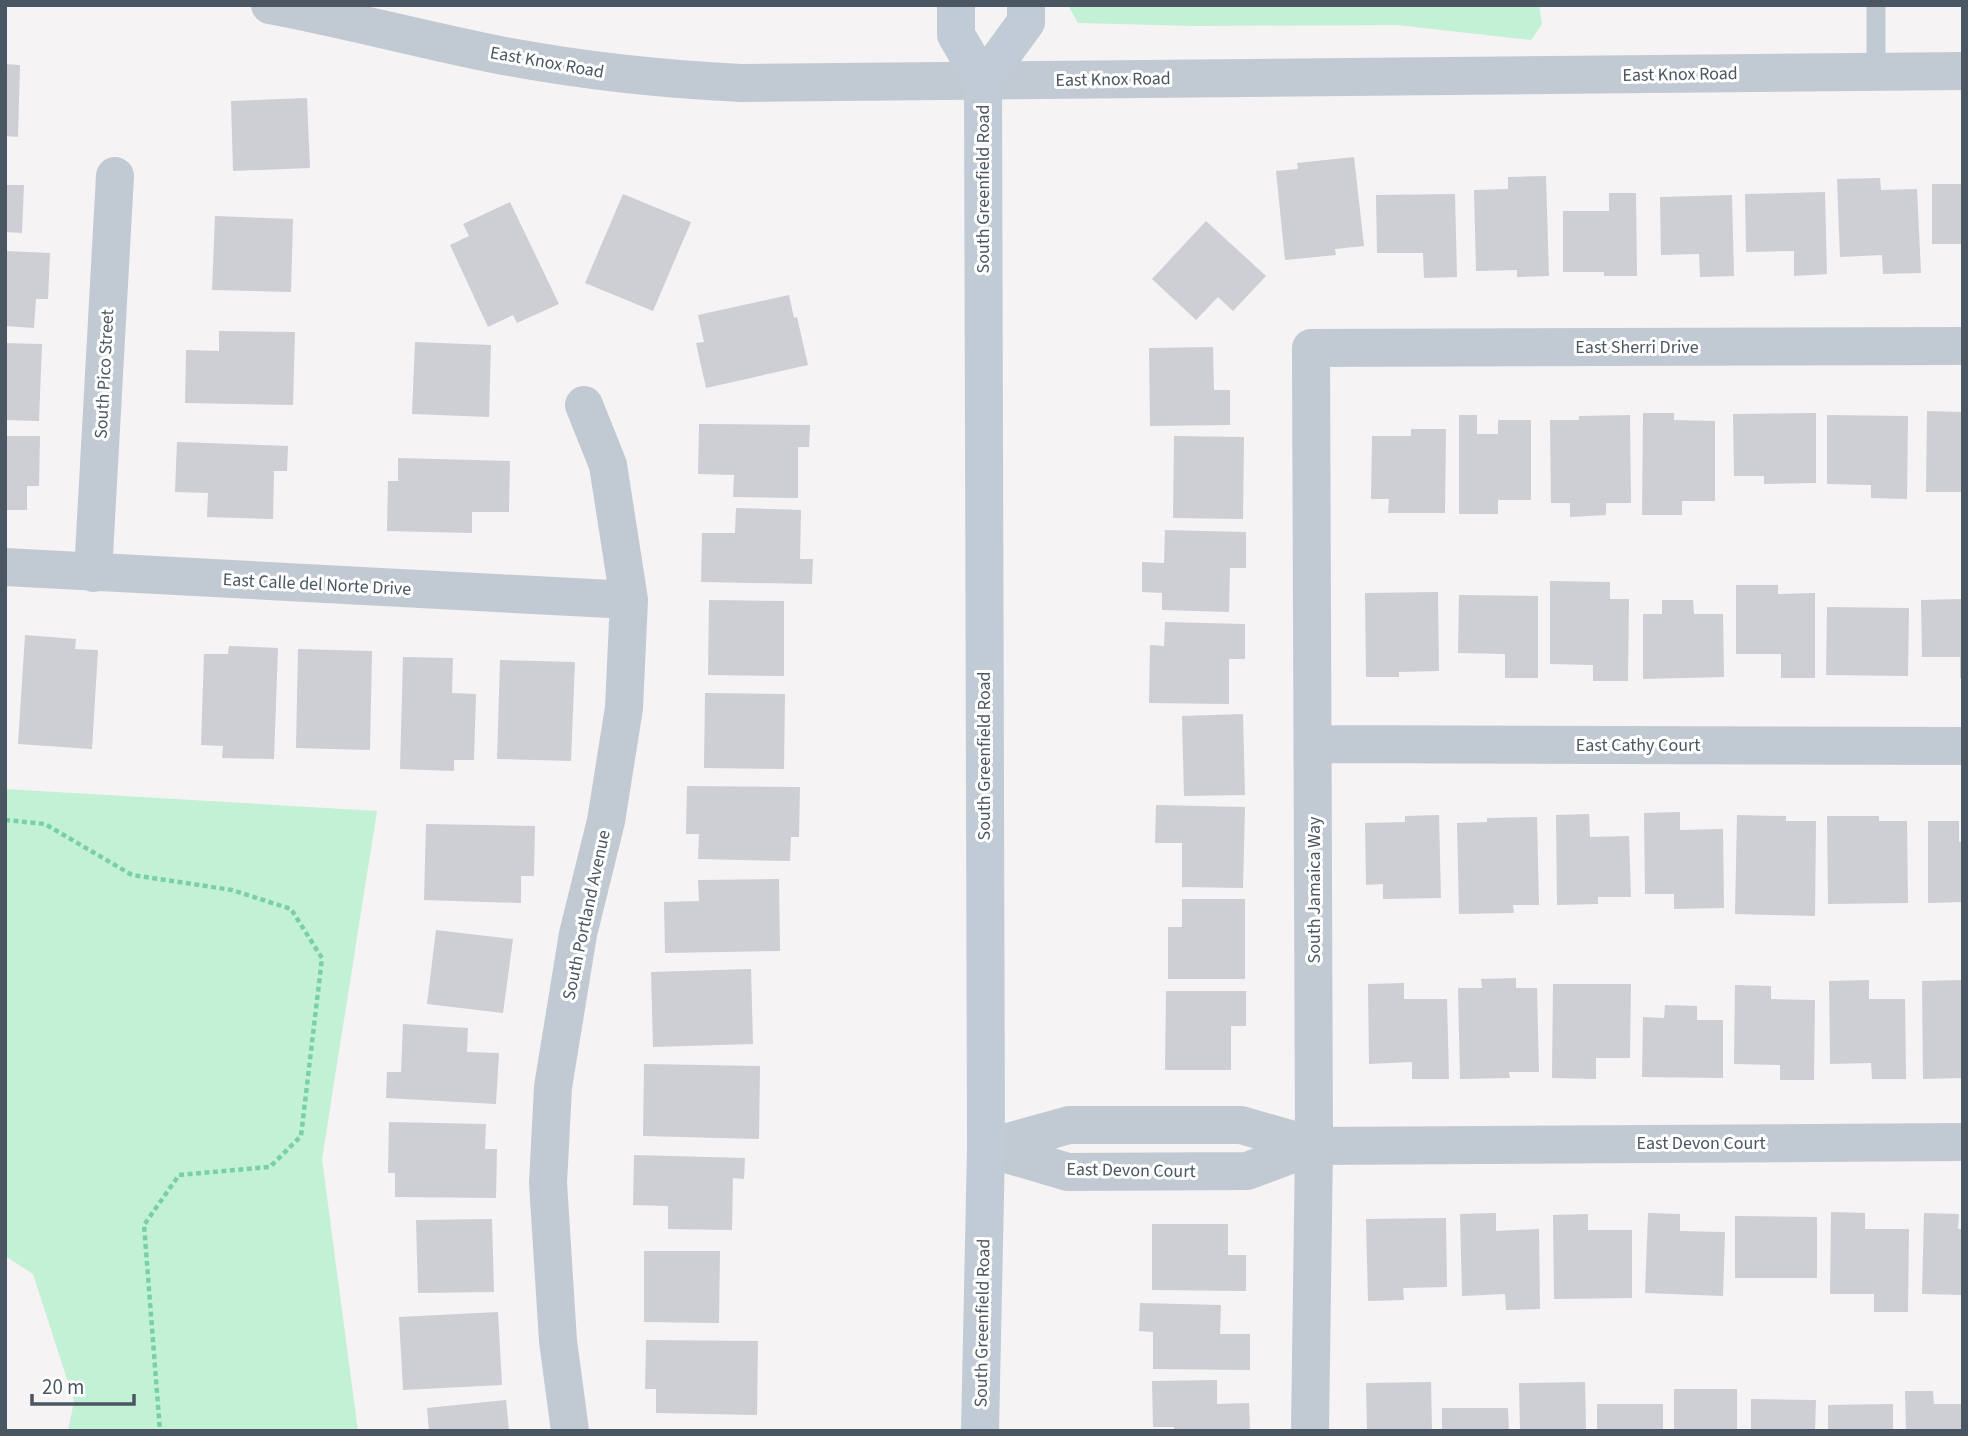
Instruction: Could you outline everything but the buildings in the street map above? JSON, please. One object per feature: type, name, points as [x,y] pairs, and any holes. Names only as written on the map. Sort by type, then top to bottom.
[{"type":"main road","points":[[956,5],[956,35],[982,80],[1026,22],[1026,5]]},
{"type":"main road","name":"South Greenfield Road","points":[[980,1431],[986,1148],[982,80]]},
{"type":"street","name":"East Knox Road","points":[[270,5],[341,12],[494,54],[627,76],[741,83],[1963,71]]},
{"type":"street","name":"South Pico Street","points":[[93,573],[116,176]]},
{"type":"street","name":"East Sherri Drive","points":[[1311,348],[1963,346]]},
{"type":"street","name":"South Jamaica Way","points":[[1310,1431],[1314,1146],[1311,348]]},
{"type":"street","name":"South Portland Avenue","points":[[570,1431],[558,1341],[548,1183],[553,1087],[578,934],[606,821],[624,708],[629,600],[608,465],[584,405]]},
{"type":"street","name":"East Calle del Norte Drive","points":[[5,567],[629,600]]},
{"type":"street","name":"East Cathy Court","points":[[1314,744],[1963,746]]},
{"type":"street","name":"East Devon Court","points":[[986,1148],[1068,1172],[1247,1171],[1314,1146],[1963,1142]]},
{"type":"lane","points":[[1876,5],[1876,72]]},
{"type":"path","points":[[5,820],[45,824],[132,875],[232,890],[291,909],[322,958],[301,1136],[270,1167],[179,1175],[144,1225],[160,1431]]},
{"type":"green space","points":[[1068,5],[1539,5],[1542,24],[1531,40],[1397,25],[1195,26],[1078,23]]},
{"type":"green space","points":[[5,789],[377,811],[322,1159],[358,1431],[68,1431],[74,1401],[33,1274],[5,1256]]}]
